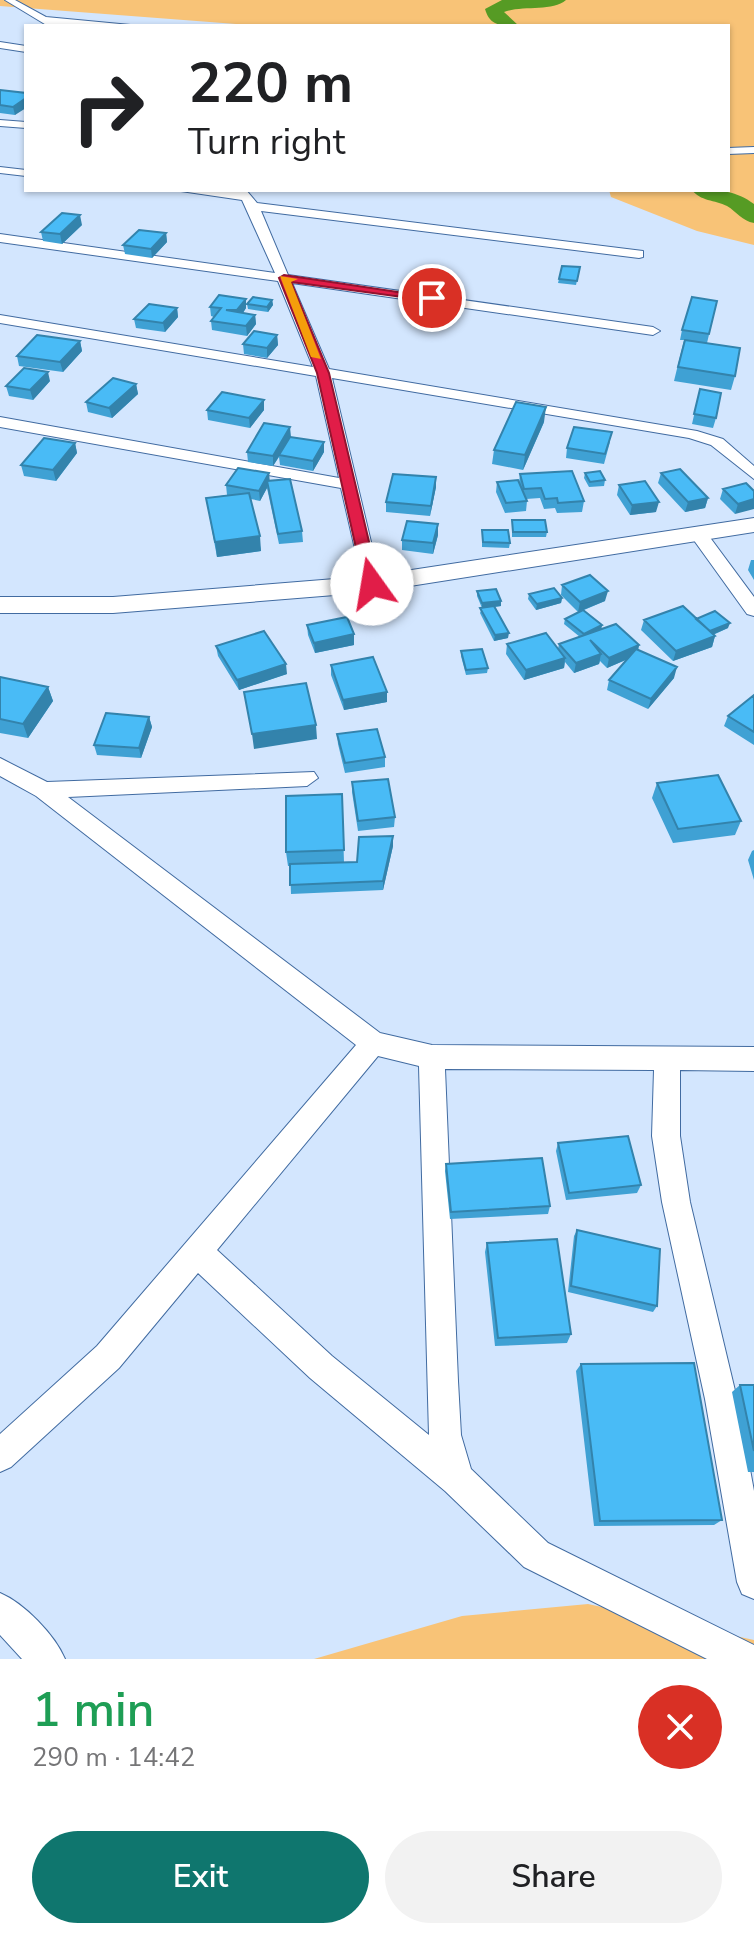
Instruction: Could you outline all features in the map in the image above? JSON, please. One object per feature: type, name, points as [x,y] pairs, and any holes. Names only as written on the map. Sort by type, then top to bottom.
[{"type":"main road","points":[[2,609],[113,605],[372,584],[754,525]]},
{"type":"street","points":[[9,0],[51,24]]},
{"type":"street","points":[[44,20],[121,24]]},
{"type":"street","points":[[0,45],[24,49]]},
{"type":"street","points":[[0,123],[24,125]]},
{"type":"street","points":[[730,151],[754,150]]},
{"type":"street","points":[[0,170],[24,173]]},
{"type":"street","points":[[196,192],[639,254]]},
{"type":"street","points":[[246,198],[284,278],[323,373],[372,584]]},
{"type":"street","points":[[0,238],[653,331]]},
{"type":"street","points":[[0,319],[692,434],[717,442],[754,474]]},
{"type":"street","points":[[0,422],[348,484]]},
{"type":"street","points":[[0,440],[25,426]]},
{"type":"street","points":[[697,532],[754,610]]},
{"type":"street","points":[[0,766],[44,790],[373,1043],[432,1057],[754,1059]]},
{"type":"street","points":[[44,790],[307,778]]},
{"type":"street","points":[[0,1456],[108,1357],[373,1043]]},
{"type":"street","points":[[432,1057],[445,1435],[457,1479]]},
{"type":"street","points":[[667,1058],[666,1136],[676,1202],[721,1399],[754,1582]]},
{"type":"street","points":[[197,1252],[321,1367],[457,1479],[536,1555],[745,1659]]},
{"type":"street","points":[[0,1610],[47,1659]]},
{"type":"shaded area","points":[[0,0],[754,0],[754,245],[697,231],[611,197],[610,192],[730,192],[730,24],[236,24],[0,6]]},
{"type":"shaded area","points":[[588,1604],[754,1640],[754,1659],[314,1659],[462,1616]]},
{"type":"building","points":[[0,90],[24,93],[24,99],[13,107],[0,105]]},
{"type":"building","points":[[62,213],[80,215],[60,234],[41,232]]},
{"type":"building","points":[[139,230],[166,233],[151,249],[123,245]]},
{"type":"building","points":[[562,266],[580,267],[577,281],[559,279]]},
{"type":"building","points":[[219,295],[246,299],[237,310],[226,310],[255,315],[246,326],[211,321],[221,308],[210,307]]},
{"type":"building","points":[[253,297],[272,300],[267,307],[247,304]]},
{"type":"building","points":[[692,297],[717,301],[709,334],[682,330]]},
{"type":"building","points":[[149,304],[177,308],[163,323],[134,319]]},
{"type":"building","points":[[254,331],[277,335],[267,348],[243,344]]},
{"type":"building","points":[[37,335],[80,341],[60,362],[17,356]]},
{"type":"building","points":[[685,340],[740,348],[735,376],[678,367]]},
{"type":"building","points":[[24,368],[48,372],[30,390],[6,386]]},
{"type":"building","points":[[113,378],[136,384],[109,408],[86,402]]},
{"type":"building","points":[[700,389],[721,393],[716,418],[694,414]]},
{"type":"building","points":[[222,392],[264,400],[249,418],[207,410]]},
{"type":"building","points":[[516,402],[546,407],[525,455],[494,450]]},
{"type":"building","points":[[264,423],[290,427],[273,456],[247,452]]},
{"type":"building","points":[[574,427],[612,432],[605,454],[567,448]]},
{"type":"building","points":[[290,437],[324,442],[313,461],[279,455]]},
{"type":"building","points":[[44,438],[75,443],[53,470],[21,465]]},
{"type":"building","points":[[238,468],[269,473],[259,491],[226,485]]},
{"type":"building","points":[[680,469],[708,498],[688,502],[661,473]]},
{"type":"building","points":[[572,471],[584,501],[558,503],[557,498],[545,499],[541,488],[524,489],[520,474]]},
{"type":"building","points":[[600,471],[605,480],[590,482],[585,473]]},
{"type":"building","points":[[393,474],[436,477],[431,506],[386,502]]},
{"type":"building","points":[[290,479],[302,531],[278,534],[267,481]]},
{"type":"building","points":[[518,480],[527,501],[506,503],[497,482]]},
{"type":"building","points":[[645,481],[659,502],[632,505],[619,485]]},
{"type":"building","points":[[746,483],[754,491],[754,499],[738,504],[723,489]]},
{"type":"building","points":[[249,493],[260,536],[215,542],[206,498]]},
{"type":"building","points":[[512,520],[545,520],[547,532],[513,532]]},
{"type":"building","points":[[407,521],[438,524],[433,543],[402,540]]},
{"type":"building","points":[[482,530],[508,530],[510,543],[483,542]]},
{"type":"building","points":[[590,575],[608,591],[580,602],[562,585]]},
{"type":"building","points":[[554,588],[562,598],[537,604],[529,594]]},
{"type":"building","points":[[496,589],[501,601],[482,603],[477,591]]},
{"type":"building","points":[[494,606],[509,633],[495,635],[480,608]]},
{"type":"building","points":[[683,606],[715,636],[676,651],[644,620]]},
{"type":"building","points":[[583,610],[602,625],[584,634],[565,619]]},
{"type":"building","points":[[715,611],[730,623],[710,631],[696,619]]},
{"type":"building","points":[[347,617],[354,634],[314,643],[307,625]]},
{"type":"building","points":[[616,624],[639,645],[609,658],[590,640],[601,654],[576,663],[559,644]]},
{"type":"building","points":[[264,631],[286,664],[237,680],[216,646]]},
{"type":"building","points":[[546,633],[565,658],[526,670],[507,644]]},
{"type":"building","points":[[482,649],[488,668],[466,670],[461,651]]},
{"type":"building","points":[[636,649],[677,667],[651,699],[609,680]]},
{"type":"building","points":[[373,657],[387,692],[343,700],[331,665]]},
{"type":"building","points":[[0,677],[48,687],[23,724],[0,719]]},
{"type":"building","points":[[306,683],[316,725],[252,734],[244,692]]},
{"type":"building","points":[[754,695],[754,732],[728,716]]},
{"type":"building","points":[[106,713],[149,717],[139,748],[94,745]]},
{"type":"building","points":[[377,729],[385,757],[345,763],[337,734]]},
{"type":"building","points":[[718,775],[741,821],[678,829],[657,783]]},
{"type":"building","points":[[388,779],[395,817],[358,821],[352,782]]},
{"type":"building","points":[[342,794],[344,850],[286,852],[286,796]]},
{"type":"building","points":[[393,836],[383,881],[290,885],[290,864],[357,862],[359,837]]},
{"type":"building","points":[[628,1136],[641,1185],[569,1193],[558,1143]]},
{"type":"building","points":[[542,1158],[550,1206],[451,1212],[446,1164]]},
{"type":"building","points":[[577,1230],[660,1249],[657,1306],[571,1286]]},
{"type":"building","points":[[557,1239],[571,1334],[498,1338],[487,1243]]},
{"type":"building","points":[[694,1363],[722,1520],[600,1521],[581,1364]]},
{"type":"building","points":[[740,1385],[754,1385],[754,1451]]},
{"type":"waterway","points":[[507,24],[496,16],[494,9],[516,1],[557,0]]},
{"type":"waterway","points":[[710,192],[735,201],[754,216]]},
{"type":"slow traffic","points":[[293,279],[284,278],[316,357]]},
{"type":"route","points":[[372,584],[323,373],[284,278],[432,298]]}]
